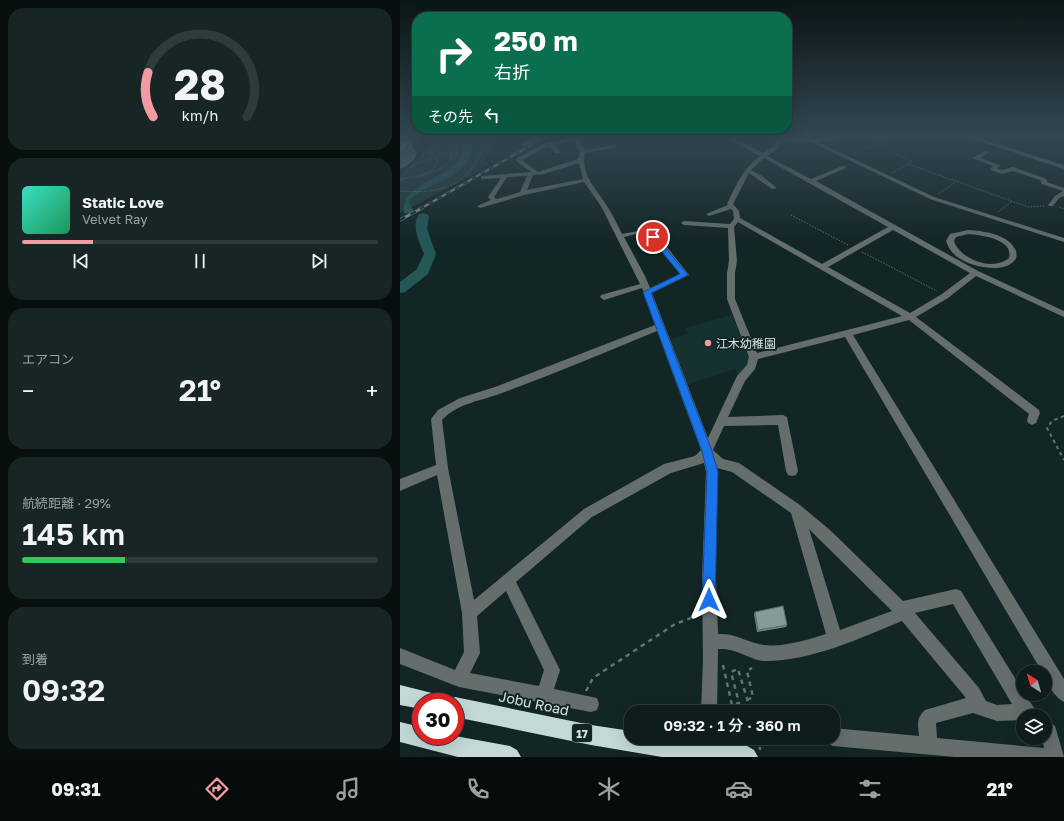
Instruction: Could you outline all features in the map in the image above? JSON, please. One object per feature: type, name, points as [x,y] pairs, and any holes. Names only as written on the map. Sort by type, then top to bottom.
[{"type":"highway","points":[[400,695],[412,698]]},
{"type":"highway","name":"Jobu Road","points":[[464,709],[591,735],[709,749],[747,757]]},
{"type":"highway","points":[[400,732],[440,743],[510,757]]},
{"type":"street","points":[[480,206],[523,193],[554,178],[562,172]]},
{"type":"street","points":[[585,172],[586,180],[621,236],[646,288],[707,451],[712,472],[709,611],[709,705]]},
{"type":"street","points":[[470,613],[588,513],[668,468],[698,460],[707,451],[741,379],[752,366],[754,357],[731,299],[731,274],[736,211],[730,204],[746,172]]},
{"type":"street","points":[[751,172],[774,188]]},
{"type":"street","points":[[794,172],[894,227],[959,260],[976,273],[1064,314]]},
{"type":"street","points":[[811,181],[833,172]]},
{"type":"street","points":[[878,172],[932,198],[1064,240]]},
{"type":"street","points":[[1023,172],[1042,179],[1045,181],[1044,183],[1064,192]]},
{"type":"street","points":[[523,193],[533,173]]},
{"type":"street","points":[[483,177],[542,173],[554,178],[586,180]]},
{"type":"street","points":[[496,201],[491,197],[505,176]]},
{"type":"street","points":[[1051,205],[1057,197],[1064,192]]},
{"type":"street","points":[[709,214],[732,206]]},
{"type":"street","points":[[684,223],[735,222],[823,268],[910,318],[1035,413],[1032,420]]},
{"type":"street","points":[[823,268],[894,227]]},
{"type":"street","points":[[604,297],[646,288],[685,275],[660,244],[646,230],[621,236]]},
{"type":"street","points":[[968,232],[988,234],[998,238],[1006,243],[1012,249],[1014,254],[1008,263],[992,266],[959,260],[951,246],[950,241],[953,236],[968,232]]},
{"type":"street","points":[[754,357],[910,318],[946,296],[976,273]]},
{"type":"street","points":[[459,680],[472,653],[470,613],[442,468],[436,419],[442,411],[470,399],[497,391],[660,327]]},
{"type":"street","points":[[847,334],[1064,694]]},
{"type":"street","points":[[720,422],[783,420],[792,471]]},
{"type":"street","points":[[707,451],[720,464],[735,467],[796,509],[903,611],[973,694],[981,708]]},
{"type":"street","points":[[400,485],[442,468]]},
{"type":"street","points":[[796,509],[835,638]]},
{"type":"street","points":[[508,580],[552,670],[544,695]]},
{"type":"street","points":[[710,642],[730,641],[752,651],[768,653],[818,645],[903,611],[956,596],[1026,709]]},
{"type":"street","points":[[400,656],[459,680],[587,703]]},
{"type":"street","points":[[929,745],[926,731],[926,721],[931,716],[973,705],[997,712],[1016,713]]},
{"type":"street","points":[[840,738],[1050,757]]},
{"type":"street","points":[[1052,744],[1055,757]]},
{"type":"path","points":[[415,176],[425,172]]},
{"type":"path","points":[[401,180],[430,172]]},
{"type":"path","points":[[400,191],[436,192],[448,187],[469,172]]},
{"type":"path","points":[[888,175],[893,172]]},
{"type":"path","points":[[930,172],[1012,202],[1034,207],[1051,205],[1064,209]]},
{"type":"path","points":[[934,196],[956,182]]},
{"type":"path","points":[[993,216],[1012,202]]},
{"type":"path","points":[[791,215],[946,296]]},
{"type":"path","points":[[1064,416],[1052,421],[1047,428],[1058,452],[1064,460]]},
{"type":"path","points":[[587,703],[587,688],[593,678],[675,624],[709,611]]},
{"type":"path","points":[[723,662],[732,705],[739,703],[731,672],[738,669],[749,705]]},
{"type":"path","points":[[747,700],[753,696],[747,671],[752,668]]},
{"type":"path","points":[[759,745],[760,757]]},
{"type":"shaded area","points":[[400,172],[476,172],[469,177],[400,213]]},
{"type":"shaded area","points":[[732,315],[750,358],[747,366],[739,377],[735,369],[685,385],[669,340],[688,334],[685,328]]},
{"type":"building","points":[[783,606],[787,625],[758,630],[755,612]]},
{"type":"waterway","points":[[408,211],[402,202],[409,193],[450,172]]},
{"type":"waterway","points":[[400,289],[423,271],[430,254],[421,229],[423,216]]},
{"type":"railway","points":[[420,209],[484,172]]},
{"type":"railway","points":[[400,220],[422,208]]},
{"type":"place","name":"江木幼稚園","points":[[708,343]]},
{"type":"route","points":[[653,237],[685,275],[647,292],[689,407],[707,451],[712,472],[709,600]]}]
